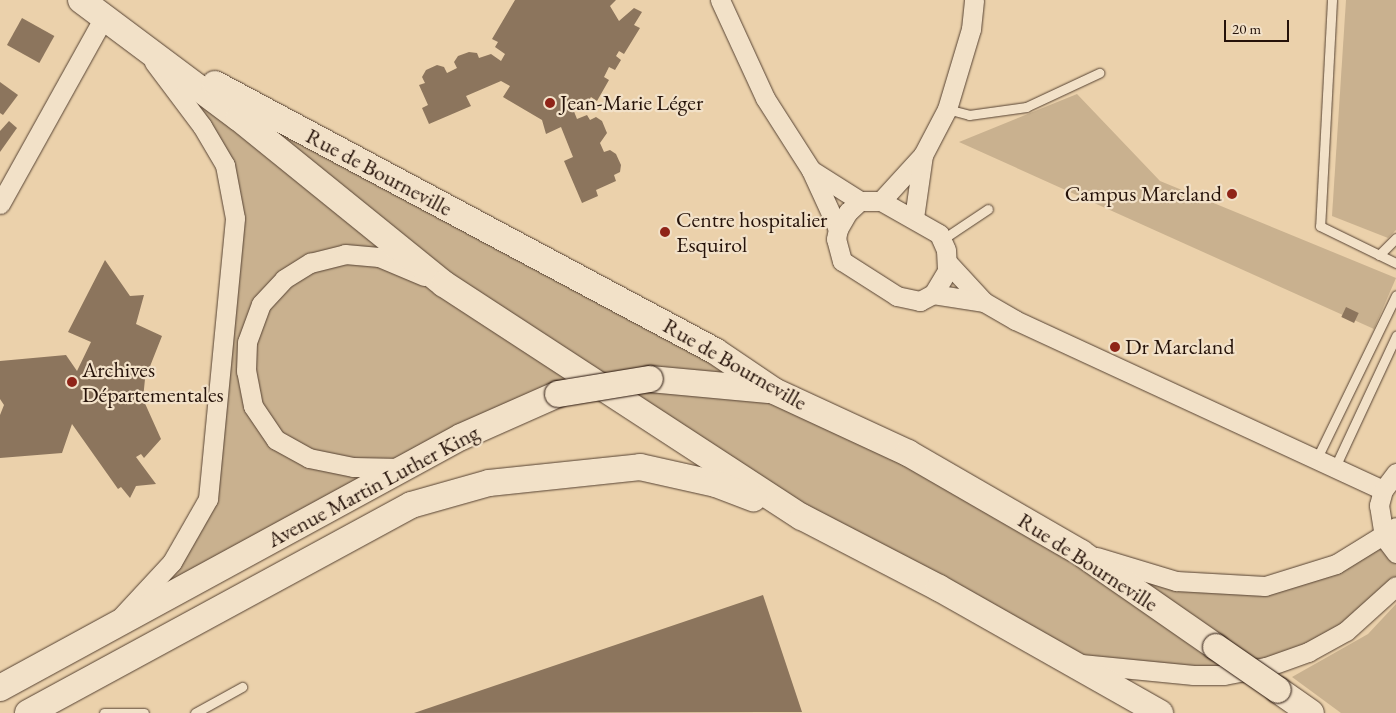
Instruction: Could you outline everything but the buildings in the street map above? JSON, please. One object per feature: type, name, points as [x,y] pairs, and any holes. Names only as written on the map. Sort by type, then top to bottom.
[{"type":"main road","name":"Rue de Bourneville","points":[[81,0],[239,118],[444,284],[802,517],[1075,664],[1160,713]]},
{"type":"main road","name":"Rue de Bourneville","points":[[141,45],[715,351],[774,391],[908,453],[1082,553],[1311,713]]},
{"type":"main road","name":"Avenue Martin Luther King","points":[[0,688],[115,624],[407,469],[461,437],[558,394],[650,379],[774,391]]},
{"type":"main road","name":"Avenue Martin Luther King","points":[[28,713],[411,505],[489,483],[640,467],[716,484],[802,517]]},
{"type":"street","points":[[720,0],[765,98],[811,170],[838,229]]},
{"type":"street","points":[[881,200],[923,155],[947,109],[971,29],[974,0]]},
{"type":"street","points":[[0,204],[104,17]]},
{"type":"street","points":[[115,624],[172,562],[208,499],[235,218],[225,165],[202,126],[141,45]]},
{"type":"street","points":[[914,218],[923,155]]},
{"type":"street","points":[[811,170],[860,201],[881,200],[914,218],[943,239],[947,262],[945,278],[933,294],[920,301],[897,296],[842,261],[836,239],[838,229],[848,212],[860,201]]},
{"type":"street","points":[[407,469],[353,467],[309,458],[276,440],[252,406],[246,371],[247,342],[261,304],[284,278],[310,263],[345,254],[379,256],[444,284]]},
{"type":"street","points":[[947,262],[984,302]]},
{"type":"street","points":[[933,294],[984,302],[1383,490]]},
{"type":"street","points":[[1396,472],[1383,490],[1379,521],[1390,532],[1396,553]]},
{"type":"street","points":[[1082,553],[1176,581],[1265,586],[1336,564],[1390,532]]},
{"type":"street","points":[[1075,664],[1224,675],[1266,667],[1308,652],[1346,631],[1396,586]]},
{"type":"lane","points":[[1332,0],[1320,226],[1396,263]]},
{"type":"lane","points":[[947,109],[969,114],[1026,107],[1099,73]]},
{"type":"lane","points":[[943,239],[988,210]]},
{"type":"lane","points":[[1379,255],[1396,238]]},
{"type":"lane","points":[[1317,458],[1396,295]]},
{"type":"lane","points":[[1336,467],[1354,424],[1396,336]]},
{"type":"lane","points":[[1339,416],[1354,424]]},
{"type":"lane","points":[[0,676],[42,665]]},
{"type":"lane","points":[[195,713],[242,687]]},
{"type":"lane","points":[[104,713],[144,713]]},
{"type":"shaded area","points":[[1346,0],[1396,0],[1396,230],[1388,238],[1332,216]]},
{"type":"shaded area","points":[[141,45],[1081,553],[1176,581],[1265,586],[1384,537],[1396,553],[1396,583],[1346,631],[1266,667],[1075,664],[939,588],[606,383],[558,394],[115,624],[208,499],[235,218],[225,165]]},
{"type":"shaded area","points":[[1077,94],[1160,181],[1396,278],[1374,329],[959,142]]},
{"type":"shaded area","points":[[1396,604],[1396,713],[1341,713],[1292,677],[1368,634]]},
{"type":"place","name":"Jean-Marie Léger","points":[[550,103]]},
{"type":"place","name":"Campus Marcland","points":[[1232,194]]},
{"type":"place","name":"Centre hospitalier Esquirol","points":[[665,232]]},
{"type":"place","name":"Dr Marcland","points":[[1115,347]]},
{"type":"place","name":"Archives Départementales","points":[[72,382]]}]
